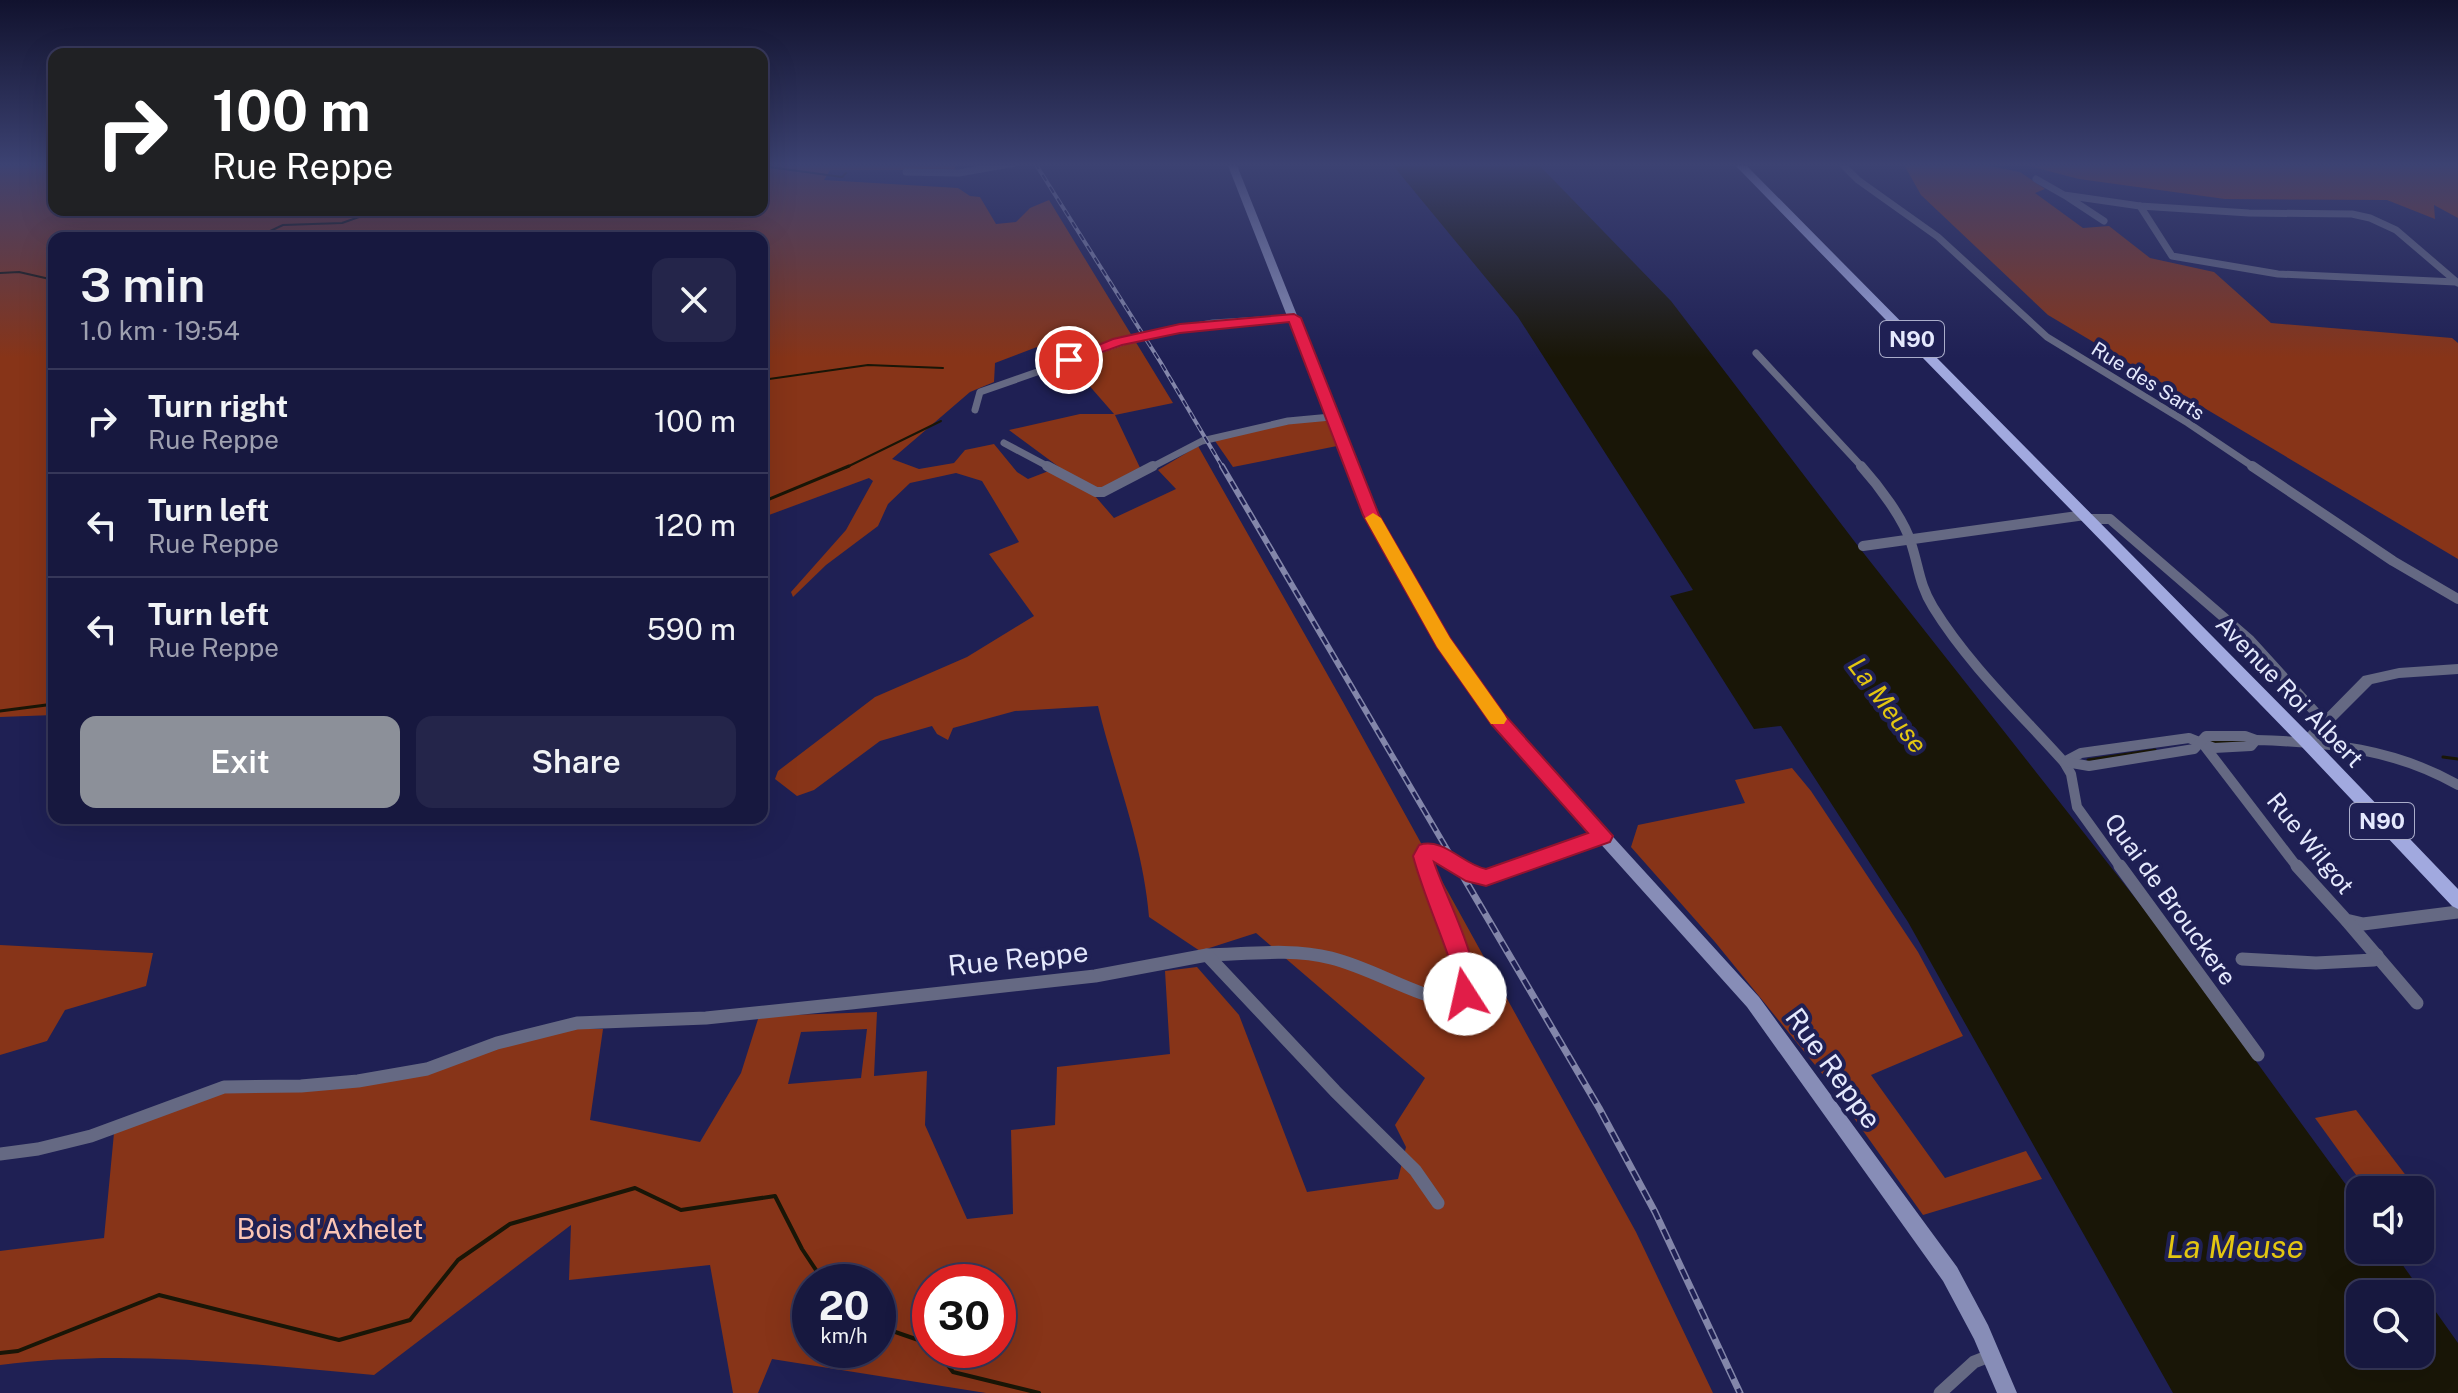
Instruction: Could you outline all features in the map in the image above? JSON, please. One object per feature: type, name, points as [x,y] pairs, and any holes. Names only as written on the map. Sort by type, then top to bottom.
[{"type":"main road","name":"Rue Reppe","points":[[1257,228],[1371,515],[1443,642],[1497,719],[1762,1014],[1950,1274],[1992,1355],[2007,1393]]},
{"type":"main road","name":"N90","points":[[1802,228],[2087,517]]},
{"type":"main road","name":"Avenue Roi Albert","points":[[2087,517],[2458,901]]},
{"type":"street","name":"Rue des Sarts","points":[[1925,228],[2047,337],[2188,423],[2393,561],[2458,599]]},
{"type":"street","points":[[2154,228],[2172,256],[2243,272],[2457,283]]},
{"type":"street","points":[[2392,228],[2457,283]]},
{"type":"street","points":[[975,410],[980,392],[1118,342],[1213,323],[1294,318]]},
{"type":"street","points":[[1756,353],[1876,482],[1911,541],[1920,584],[1935,610],[1974,663],[2064,762],[2089,766],[2194,749],[2202,743],[2214,748],[2251,746],[2256,740],[2306,741],[2398,756],[2439,773],[2458,785]]},
{"type":"street","points":[[1004,443],[1096,492],[1103,492],[1202,441],[1288,421],[1331,417]]},
{"type":"street","points":[[1863,546],[2087,517],[2110,519],[2250,640],[2325,723]]},
{"type":"street","points":[[2306,741],[2368,680],[2399,673],[2458,669]]},
{"type":"street","name":"Rue Wilgot","points":[[2202,743],[2305,877],[2346,920],[2363,924],[2458,912]]},
{"type":"street","name":"Quai de Brouckere","points":[[2064,762],[2071,774],[2077,807],[2258,1055]]},
{"type":"street","name":"Rue Reppe","points":[[0,1154],[38,1149],[91,1136],[224,1087],[301,1086],[358,1081],[427,1069],[497,1043],[577,1023],[706,1018],[837,1005],[1095,976],[1207,955],[1307,954],[1331,958],[1415,993],[1459,1003],[1465,994],[1463,968],[1428,874],[1423,856],[1426,851],[1434,852],[1473,875],[1486,877],[1603,836]]},
{"type":"street","points":[[2346,920],[2417,1003]]},
{"type":"street","points":[[1207,955],[1335,1091],[1415,1170],[1438,1203]]},
{"type":"street","points":[[2242,959],[2316,963],[2374,960],[2377,955]]},
{"type":"street","points":[[1940,1393],[1974,1362],[1992,1355]]},
{"type":"green space","name":"Bois d'Axhelet","points":[[0,228],[1066,228],[1173,403],[1115,415],[1142,472],[1095,496],[1114,518],[1176,489],[1158,470],[1198,446],[1636,1232],[1713,1393],[986,1393],[829,1368],[896,1368],[896,1264],[792,1264],[792,1362],[772,1359],[758,1393],[733,1393],[710,1265],[569,1280],[571,1225],[374,1375],[140,1358],[47,1360],[0,1365],[0,1251],[104,1238],[114,1133],[222,1091],[356,1084],[575,1029],[603,1029],[590,1120],[700,1142],[741,1073],[759,1016],[877,1012],[874,1076],[927,1071],[925,1125],[967,1219],[1013,1214],[1011,1130],[1055,1125],[1057,1067],[1170,1054],[1165,971],[1197,967],[1239,1015],[1307,1192],[1398,1179],[1406,1147],[1395,1125],[1425,1078],[1256,933],[1200,951],[1149,917],[1135,836],[1098,706],[1015,711],[953,728],[948,740],[937,734],[932,726],[880,741],[814,790],[797,796],[775,779],[778,771],[875,697],[967,657],[1034,616],[989,554],[1019,542],[982,481],[956,473],[910,483],[888,504],[878,526],[826,565],[793,597],[791,592],[846,530],[873,481],[869,478],[768,516],[768,232],[48,232],[48,715],[0,717]],"holes":[[[1037,347],[1051,363],[1073,367],[1114,414],[1080,414],[1009,430],[1059,467],[1028,479],[1017,472],[994,444],[965,450],[954,463],[919,469],[892,459],[970,392],[994,382],[995,363]],[[867,1029],[861,1078],[788,1084],[801,1032]]]},
{"type":"green space","points":[[1956,228],[2112,228],[2150,258],[2214,272],[2271,323],[2452,338],[2458,343],[2458,559],[2048,315]]},
{"type":"green space","points":[[1326,417],[1337,446],[1233,467],[1213,438]]},
{"type":"green space","points":[[1792,768],[1811,791],[1918,952],[1963,1036],[1871,1075],[1945,1178],[2026,1151],[2042,1179],[1923,1215],[1824,1076],[1715,942],[1631,847],[1638,825],[1745,803],[1735,780]]},
{"type":"green space","points":[[0,945],[153,953],[146,986],[65,1010],[47,1041],[0,1055]]},
{"type":"green space","points":[[2356,1110],[2406,1176],[2357,1176],[2315,1118]]},
{"type":"water","name":"La Meuse","points":[[1445,228],[1600,228],[1671,301],[1858,546],[2162,932],[2346,1185],[2346,1264],[2402,1264],[2413,1280],[2346,1280],[2346,1368],[2434,1368],[2434,1309],[2458,1343],[2458,1393],[2173,1393],[1908,922],[1781,726],[1754,729],[1670,596],[1693,590],[1518,317]]},
{"type":"waterway","points":[[268,232],[277,228]]},
{"type":"waterway","points":[[0,273],[19,272],[48,279]]},
{"type":"waterway","points":[[768,379],[868,365],[943,368]]},
{"type":"waterway","points":[[845,468],[941,421]]},
{"type":"waterway","points":[[768,500],[849,466]]},
{"type":"waterway","points":[[0,711],[48,705]]},
{"type":"waterway","points":[[2210,742],[2245,741]]},
{"type":"waterway","points":[[2088,760],[2155,750]]},
{"type":"waterway","points":[[2443,757],[2458,759]]},
{"type":"waterway","points":[[0,1353],[18,1351],[159,1295],[339,1340],[410,1320],[458,1260],[510,1224],[635,1188],[681,1210],[775,1196],[812,1264]]},
{"type":"waterway","points":[[896,1332],[912,1338]]},
{"type":"waterway","points":[[950,1368],[953,1372],[1039,1393]]},
{"type":"railway","points":[[1076,228],[1223,468]]},
{"type":"railway","points":[[1222,466],[1458,868]]},
{"type":"railway","points":[[1457,866],[1599,1108],[1655,1212],[1740,1393]]},
{"type":"slow traffic","points":[[1373,518],[1443,642],[1497,719]]},
{"type":"route","points":[[1069,360],[1118,342],[1180,328],[1294,318],[1371,515],[1443,642],[1497,719],[1603,836],[1486,877],[1473,875],[1434,852],[1426,851],[1423,856],[1428,874],[1463,968],[1465,994]]}]
